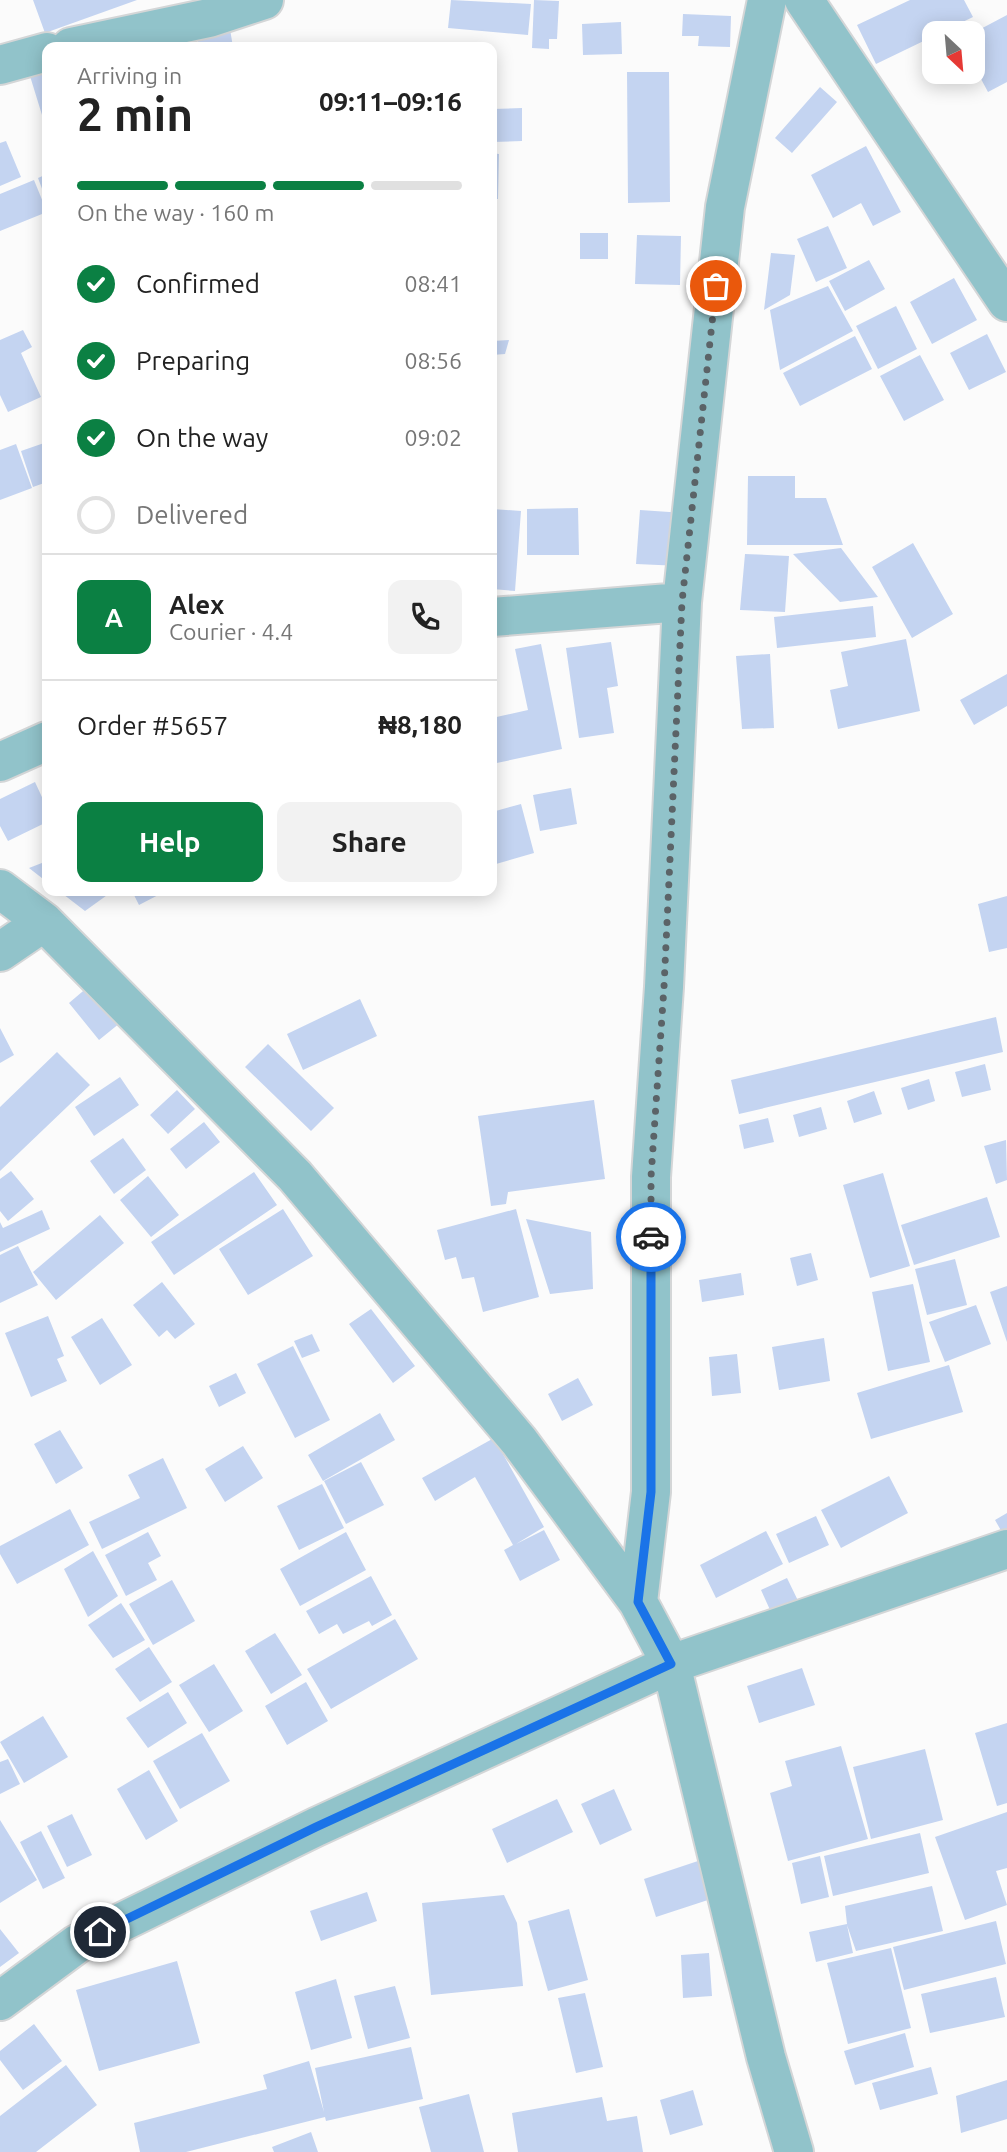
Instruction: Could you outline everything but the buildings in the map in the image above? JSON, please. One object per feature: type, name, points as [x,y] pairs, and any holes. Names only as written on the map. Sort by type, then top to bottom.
[{"type":"street","points":[[95,42],[209,18],[264,0]]},
{"type":"street","points":[[638,1602],[651,1492],[651,1177],[664,987],[682,602],[725,207],[767,0]]},
{"type":"street","points":[[804,0],[1007,302]]},
{"type":"street","points":[[0,65],[42,53]]},
{"type":"street","points":[[497,617],[682,602]]},
{"type":"street","points":[[0,762],[42,743]]},
{"type":"street","points":[[0,889],[44,922],[295,1176],[519,1441],[638,1602],[671,1664],[766,2057],[794,2152]]},
{"type":"street","points":[[0,952],[44,922]]},
{"type":"street","points":[[0,2001],[76,1944],[316,1827],[671,1664],[1007,1549]]},
{"type":"way so far","points":[[651,1237],[651,1177],[664,987],[682,602],[716,286]]},
{"type":"route","points":[[100,1932],[316,1827],[671,1664],[638,1602],[651,1492],[651,1237]]}]
